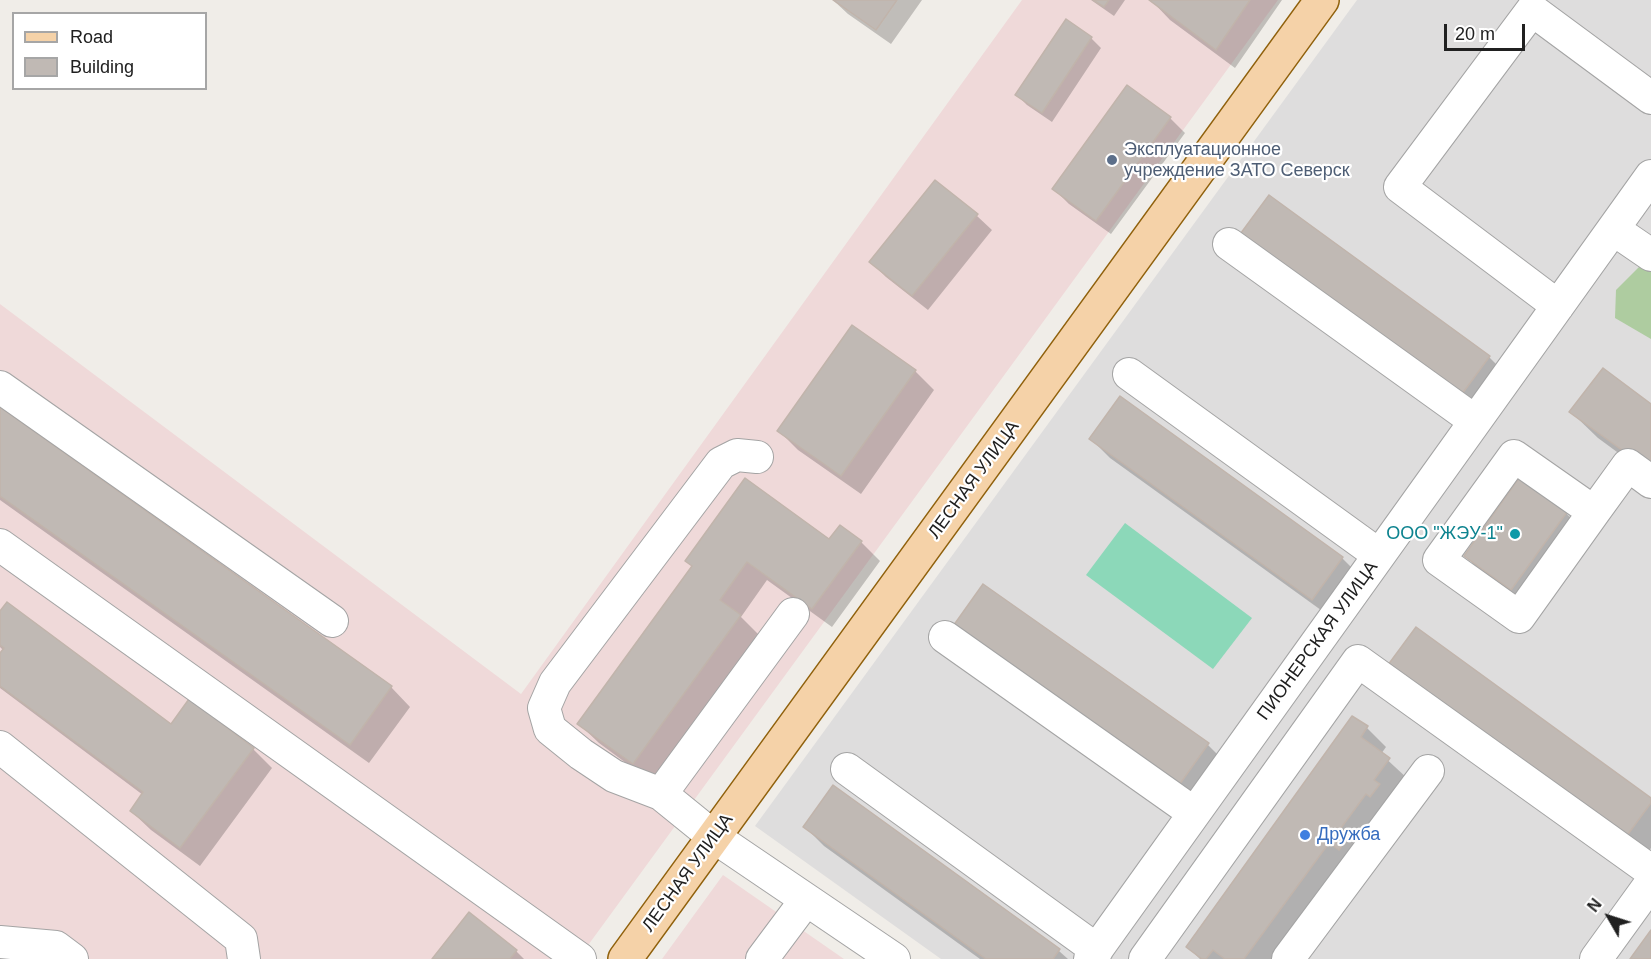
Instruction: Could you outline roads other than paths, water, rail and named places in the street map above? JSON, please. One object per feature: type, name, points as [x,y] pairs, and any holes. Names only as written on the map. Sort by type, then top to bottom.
[{"type":"main road","name":"ЛЕСНАЯ УЛИЦА","points":[[625,959],[1322,0]]},
{"type":"street","points":[[1558,306],[1400,187],[1533,10],[1651,98]]},
{"type":"street","name":"ПИОНЕРСКАЯ УЛИЦА","points":[[1096,955],[1194,813],[1651,176]]},
{"type":"street","points":[[1613,229],[1651,255]]},
{"type":"street","points":[[1229,244],[1475,421]]},
{"type":"street","points":[[1129,374],[1379,555]]},
{"type":"street","points":[[0,387],[332,621]]},
{"type":"street","points":[[757,458],[737,455],[721,463],[555,683],[544,708],[550,729],[581,754],[614,776],[662,794],[714,837],[894,959]]},
{"type":"street","points":[[1594,512],[1514,456],[1439,560],[1519,617],[1628,465],[1651,482]]},
{"type":"street","points":[[0,544],[580,959]]},
{"type":"street","points":[[662,794],[794,614]]},
{"type":"street","points":[[945,637],[1194,813]]},
{"type":"street","points":[[1145,959],[1358,661],[1651,871]]},
{"type":"street","points":[[0,747],[241,939],[244,959]]},
{"type":"street","points":[[847,769],[1096,955]]},
{"type":"street","points":[[1288,959],[1428,771]]},
{"type":"street","points":[[1596,959],[1651,883]]},
{"type":"street","points":[[762,959],[806,900]]},
{"type":"street","points":[[0,942],[56,947],[72,959]]},
{"type":"place","name":"Эксплуатационное учреждение ЗАТО Северск","points":[[1112,160]]},
{"type":"place","name":"ООО \"ЖЭУ-1\"","points":[[1515,534]]},
{"type":"place","name":"Дружба","points":[[1305,835]]}]
